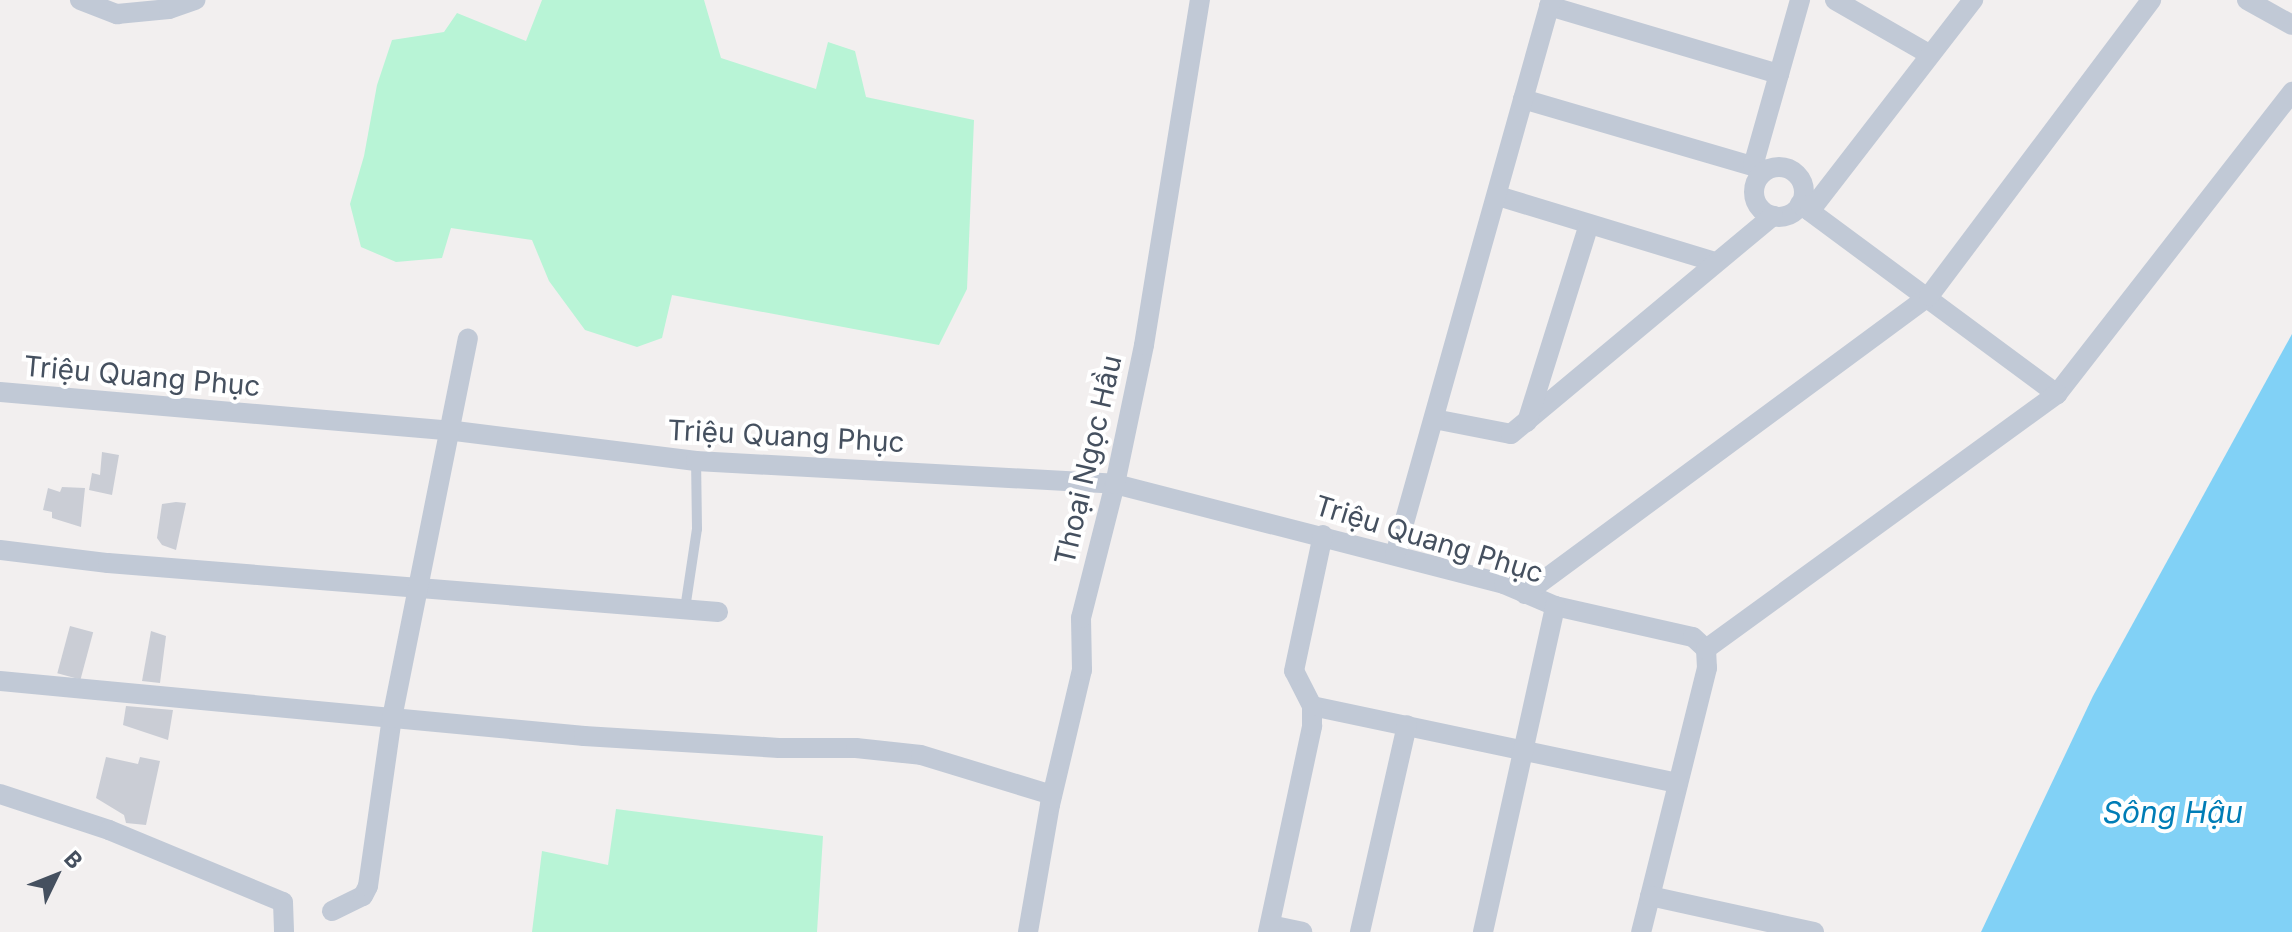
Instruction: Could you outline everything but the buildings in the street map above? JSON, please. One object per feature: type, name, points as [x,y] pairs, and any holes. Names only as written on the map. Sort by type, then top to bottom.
[{"type":"street","points":[[80,0],[117,14],[169,9],[195,0]]},
{"type":"street","name":"Thoại Ngọc Hầu","points":[[1028,932],[1052,795],[1082,670],[1084,603],[1115,484],[1144,345],[1200,0]]},
{"type":"street","points":[[1800,0],[1779,74],[1756,183],[1755,199],[1765,213],[1773,216],[1789,214],[1805,207],[1973,0]]},
{"type":"street","points":[[1835,0],[1929,54]]},
{"type":"street","points":[[1525,594],[1929,296],[2151,0]]},
{"type":"street","points":[[2247,0],[2292,25]]},
{"type":"street","points":[[1395,555],[1550,3],[1779,74]]},
{"type":"street","points":[[1641,932],[1704,680],[1706,649],[2057,394],[2292,92]]},
{"type":"street","points":[[1523,99],[1760,168],[1783,167],[1797,175],[1803,189],[1805,207],[1929,296],[2057,394]]},
{"type":"street","points":[[1498,196],[1715,262]]},
{"type":"street","points":[[1434,419],[1511,434],[1773,216]]},
{"type":"street","points":[[1527,422],[1589,224]]},
{"type":"street","points":[[332,911],[363,896],[368,886],[392,718],[447,430],[468,339]]},
{"type":"street","name":"Triệu Quang Phục","points":[[0,392],[447,430],[696,461],[1115,484],[1323,535],[1525,594],[1555,606],[1693,637],[1706,649]]},
{"type":"street","points":[[1302,932],[1269,928],[1312,726],[1312,706],[1294,671],[1323,535]]},
{"type":"street","points":[[0,550],[108,563],[718,612]]},
{"type":"street","points":[[1483,932],[1555,606]]},
{"type":"street","points":[[0,681],[584,736],[779,748],[856,748],[921,755],[1052,795]]},
{"type":"street","points":[[1312,706],[1678,783]]},
{"type":"street","points":[[1360,932],[1407,725]]},
{"type":"street","points":[[0,794],[109,830],[283,902],[284,932]]},
{"type":"street","points":[[1650,896],[1814,932]]},
{"type":"lane","points":[[685,609],[697,529],[696,461]]},
{"type":"green space","points":[[542,0],[704,0],[721,58],[816,89],[828,42],[855,51],[866,97],[974,120],[967,289],[939,345],[672,295],[662,338],[637,347],[585,330],[549,281],[532,240],[451,228],[442,258],[396,262],[361,247],[350,204],[364,156],[377,85],[392,40],[444,32],[457,13],[526,41]]},
{"type":"green space","points":[[616,809],[823,836],[817,932],[532,932],[542,851],[608,865]]},
{"type":"water","name":"Sông Hậu","points":[[2292,334],[2292,932],[1981,932],[2093,696]]}]
